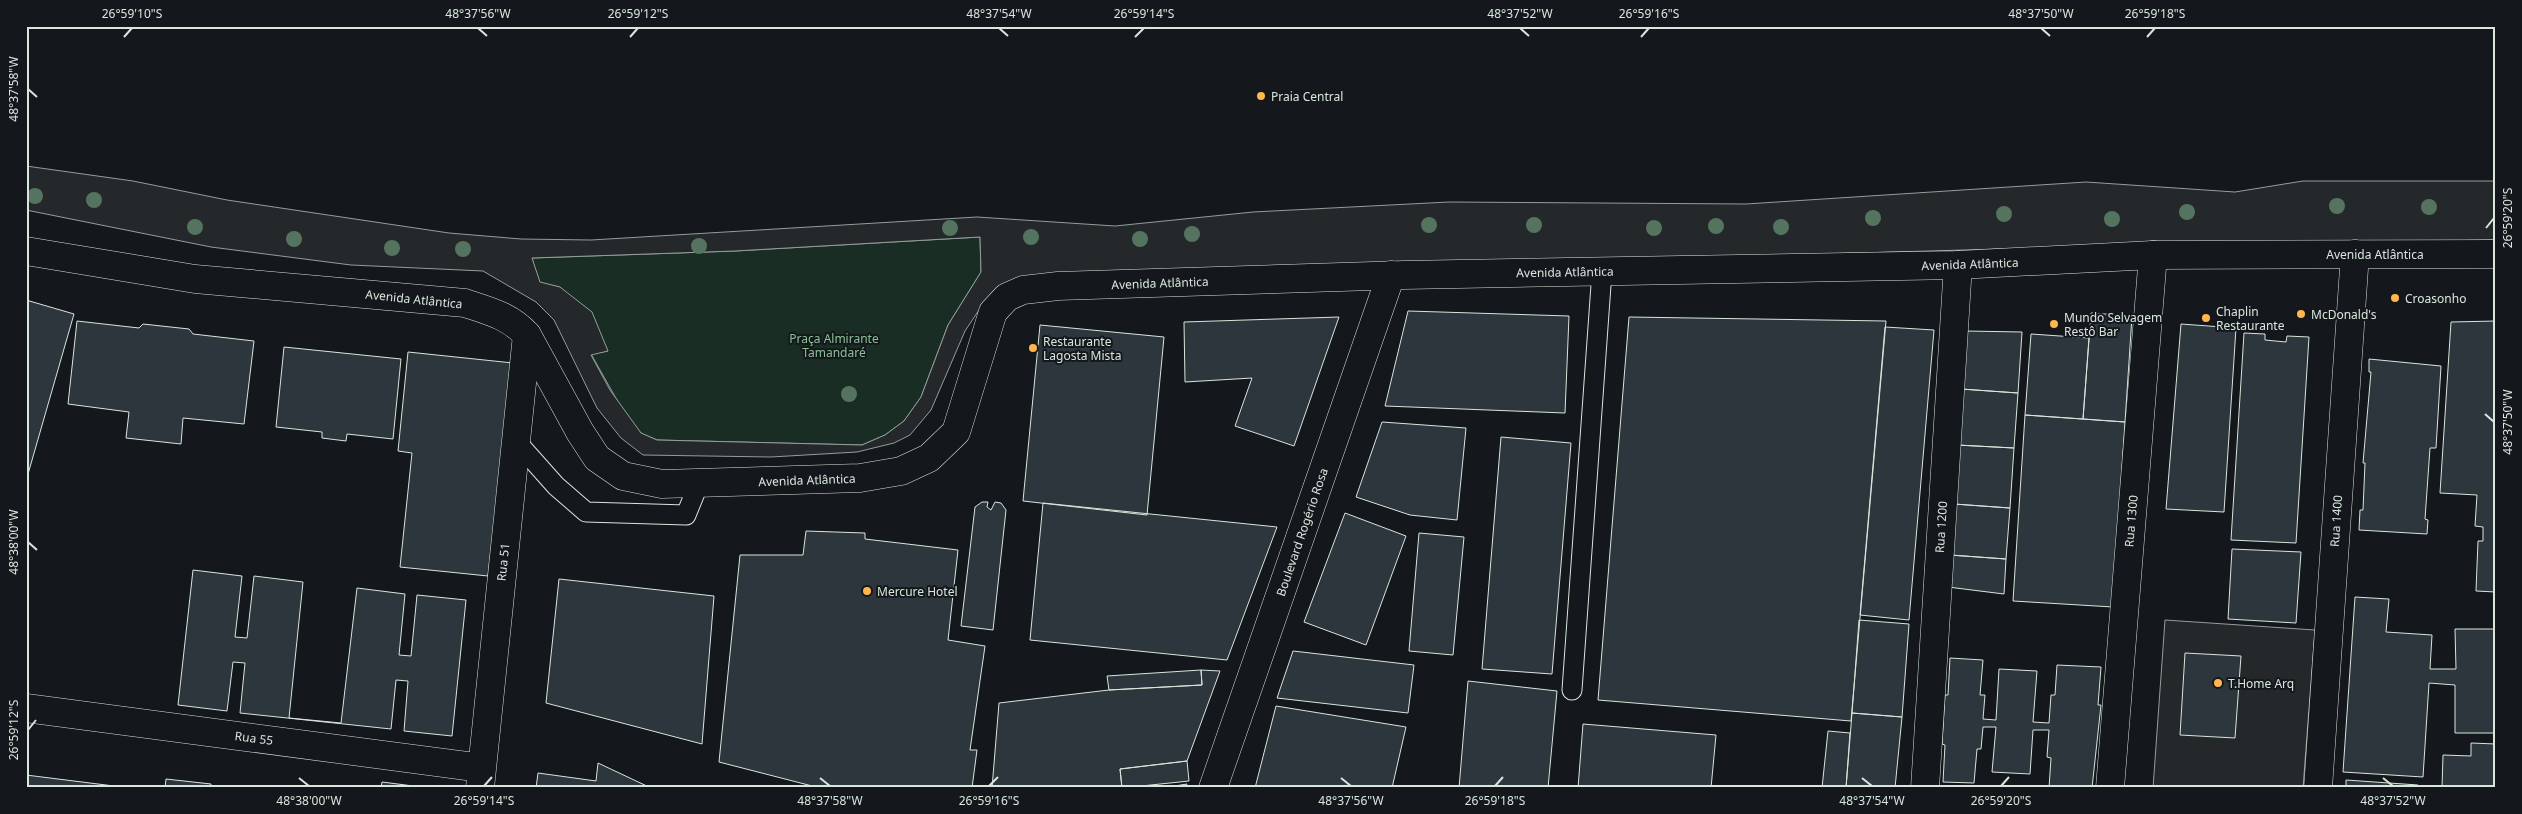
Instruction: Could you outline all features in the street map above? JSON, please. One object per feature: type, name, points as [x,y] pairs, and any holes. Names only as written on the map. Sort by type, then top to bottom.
[{"type":"street","name":"Avenida Atlântica","points":[[26,251],[195,278],[465,303],[507,318],[518,325],[527,336],[580,432],[597,458],[623,476],[662,484],[860,478],[901,470],[929,458],[956,432],[993,312],[1007,297],[1023,290],[1058,286],[1391,275],[1958,266],[2152,255],[2496,254]]},
{"type":"street","name":"Rua 1400","points":[[2318,788],[2355,254]]},
{"type":"street","name":"Rua 1300","points":[[2110,788],[2152,255]]},
{"type":"street","name":"Rua 1200","points":[[1925,788],[1958,266]]},
{"type":"street","name":"Boulevard Rogério Rosa","points":[[1213,788],[1391,275]]},
{"type":"street","name":"Rua 51","points":[[481,778],[527,336]]},
{"type":"street","name":"Rua 55","points":[[26,708],[481,778]]},
{"type":"lane","points":[[1572,690],[1602,271]]},
{"type":"lane","points":[[516,441],[556,486],[586,512],[686,516],[699,483]]},
{"type":"green space","name":"Praça Almirante Tamandaré","points":[[980,237],[981,272],[948,325],[921,397],[904,421],[885,435],[862,445],[657,440],[641,433],[626,416],[591,354],[608,351],[560,287],[539,283],[532,258],[735,251]]},
{"type":"shaded area","points":[[26,166],[133,181],[227,200],[449,233],[521,239],[591,240],[977,217],[1115,226],[1253,212],[1449,202],[1746,204],[2086,182],[2235,192],[2303,181],[2496,181],[2496,240],[2106,246],[1786,255],[983,304],[965,331],[931,410],[910,435],[894,443],[857,452],[771,457],[643,455],[621,438],[597,408],[554,320],[536,302],[483,271],[351,265],[211,247],[26,210]],"holes":[[[980,237],[981,272],[948,325],[921,397],[904,421],[885,435],[862,445],[657,440],[641,433],[610,390],[591,355],[608,351],[592,312],[560,287],[540,282],[532,258],[735,251]]]},
{"type":"shaded area","points":[[2165,620],[2315,630],[2303,788],[2153,788]]},
{"type":"building","points":[[26,300],[74,314],[26,481]]},
{"type":"building","points":[[1408,311],[1569,316],[1565,413],[1385,406]]},
{"type":"building","points":[[2091,313],[2132,316],[2125,422],[2083,419]]},
{"type":"building","points":[[1339,317],[1294,446],[1235,426],[1252,378],[1185,382],[1184,322]]},
{"type":"building","points":[[1629,317],[1886,321],[1851,721],[1598,700]]},
{"type":"building","points":[[77,321],[139,328],[143,324],[189,329],[193,334],[254,341],[244,424],[183,418],[181,444],[126,438],[129,412],[68,404]]},
{"type":"building","points":[[2496,321],[2496,592],[2476,591],[2478,541],[2483,541],[2483,527],[2475,526],[2477,495],[2440,493],[2451,322]]},
{"type":"building","points":[[2181,324],[2236,328],[2224,512],[2166,509]]},
{"type":"building","points":[[1040,325],[1164,337],[1147,515],[1023,501]]},
{"type":"building","points":[[1885,327],[1934,330],[1909,620],[1860,615]]},
{"type":"building","points":[[1965,331],[2022,332],[2018,393],[1961,389]]},
{"type":"building","points":[[2244,333],[2265,334],[2265,340],[2286,342],[2287,336],[2309,337],[2296,543],[2231,540]]},
{"type":"building","points":[[2031,334],[2089,338],[2083,419],[2025,415]]},
{"type":"building","points":[[284,347],[401,359],[393,439],[347,434],[346,441],[322,438],[322,432],[276,427]]},
{"type":"building","points":[[408,352],[513,363],[488,576],[400,567],[412,453],[398,451]]},
{"type":"building","points":[[2369,359],[2441,366],[2436,448],[2430,448],[2425,519],[2428,520],[2427,534],[2359,530],[2360,510],[2363,510],[2365,463],[2363,463],[2371,372],[2369,372]]},
{"type":"building","points":[[1961,389],[2018,393],[2014,448],[1957,445]]},
{"type":"building","points":[[2025,415],[2125,422],[2113,607],[2013,601]]},
{"type":"building","points":[[1382,422],[1466,428],[1457,520],[1410,515],[1356,497]]},
{"type":"building","points":[[1501,437],[1571,443],[1552,674],[1482,669]]},
{"type":"building","points":[[1957,445],[2014,448],[2010,508],[1954,504]]},
{"type":"building","points":[[982,502],[988,502],[987,507],[991,510],[995,502],[1001,503],[1006,510],[993,630],[961,626],[975,507]]},
{"type":"building","points":[[1043,503],[1277,527],[1227,660],[1030,640]]},
{"type":"building","points":[[1954,504],[2010,508],[2006,559],[1950,555]]},
{"type":"building","points":[[1345,513],[1406,536],[1366,645],[1304,622]]},
{"type":"building","points":[[806,531],[865,533],[865,539],[958,550],[948,640],[985,646],[970,750],[977,750],[972,788],[820,788],[719,762],[740,555],[803,555]]},
{"type":"building","points":[[1419,533],[1464,537],[1453,655],[1409,651]]},
{"type":"building","points":[[2232,549],[2301,552],[2296,623],[2228,619]]},
{"type":"building","points":[[1950,555],[2006,559],[2004,594],[1948,587]]},
{"type":"building","points":[[193,570],[242,576],[235,637],[247,638],[254,576],[303,582],[289,718],[341,723],[357,588],[405,594],[399,655],[411,656],[417,595],[466,600],[452,736],[404,731],[408,681],[396,680],[391,729],[240,713],[245,663],[233,662],[227,711],[178,705]]},
{"type":"building","points":[[559,579],[714,596],[702,744],[546,703]]},
{"type":"building","points":[[2355,597],[2389,599],[2386,632],[2432,635],[2430,669],[2456,669],[2455,629],[2496,629],[2496,733],[2455,733],[2455,685],[2429,683],[2423,777],[2343,772]]},
{"type":"building","points":[[1859,620],[1909,624],[1902,717],[1852,713]]},
{"type":"building","points":[[1293,651],[1414,665],[1408,713],[1277,698]]},
{"type":"building","points":[[2185,653],[2241,656],[2235,738],[2180,735]]},
{"type":"building","points":[[1950,658],[1983,660],[1980,695],[1985,695],[1983,719],[1996,720],[1999,669],[2037,671],[2033,722],[2049,723],[2051,695],[2055,695],[2057,665],[2101,667],[2098,705],[2101,705],[2092,788],[2049,788],[2051,758],[2047,757],[2049,730],[2033,730],[2030,774],[1992,772],[1996,727],[1983,727],[1981,749],[1977,749],[1974,783],[1943,782],[1945,745],[1942,744],[1945,695],[1948,695]]},
{"type":"building","points":[[1201,670],[1202,685],[1109,690],[1107,676]]},
{"type":"building","points":[[1201,670],[1220,671],[1187,761],[1120,769],[1122,788],[992,788],[999,703],[1109,690],[1202,685]]},
{"type":"building","points":[[1468,681],[1557,691],[1548,788],[1459,788]]},
{"type":"building","points":[[1276,706],[1406,727],[1392,788],[1255,788]]},
{"type":"building","points":[[1852,713],[1902,717],[1895,788],[1846,788]]},
{"type":"building","points":[[1583,724],[1716,735],[1711,788],[1578,788]]},
{"type":"building","points":[[1828,731],[1850,733],[1846,788],[1822,788]]},
{"type":"building","points":[[2471,743],[2496,744],[2496,788],[2442,788],[2443,755],[2471,756]]},
{"type":"building","points":[[1187,761],[1189,781],[1122,788],[1120,769]]},
{"type":"building","points":[[598,763],[651,788],[536,788],[538,773],[596,781]]},
{"type":"building","points":[[26,775],[122,787],[122,788],[26,788]]},
{"type":"building","points":[[166,779],[211,784],[211,788],[165,788]]},
{"type":"building","points":[[2346,780],[2418,785],[2417,788],[2346,788]]},
{"type":"building","points":[[382,782],[429,788],[381,788]]},
{"type":"building","points":[[1187,784],[1185,788],[1162,788]]},
{"type":"place","name":"Praia Central","points":[[1261,96]]},
{"type":"place","name":"Croasonho","points":[[2395,298]]},
{"type":"place","name":"McDonald's","points":[[2301,314]]},
{"type":"place","name":"Chaplin Restaurante","points":[[2206,318]]},
{"type":"place","name":"Mundo Selvagem Restô Bar","points":[[2054,324]]},
{"type":"place","name":"Restaurante Lagosta Mista","points":[[1033,348]]},
{"type":"place","name":"Mercure Hotel","points":[[867,591]]},
{"type":"place","name":"T.Home Arq","points":[[2218,683]]}]
